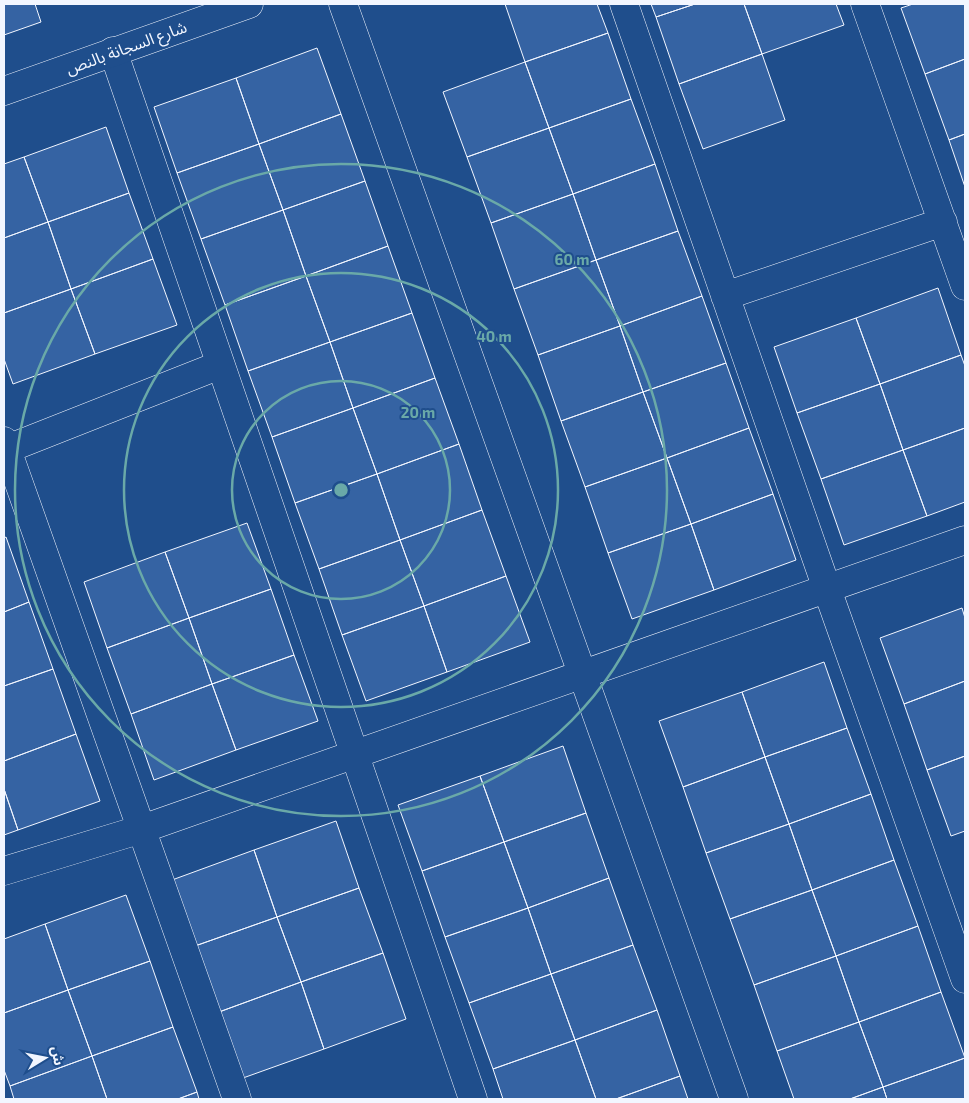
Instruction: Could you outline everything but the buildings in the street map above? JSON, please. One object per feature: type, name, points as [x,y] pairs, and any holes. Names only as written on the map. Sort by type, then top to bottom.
[{"type":"street","name":"شارع السجانة بالنص","points":[[4,91],[249,4]]},
{"type":"street","points":[[343,4],[734,1099]]},
{"type":"street","points":[[624,4],[827,589],[965,979]]},
{"type":"street","points":[[864,4],[965,286]]},
{"type":"street","points":[[113,51],[220,365],[356,753],[473,1099]]},
{"type":"street","points":[[725,296],[942,222]]},
{"type":"street","points":[[220,365],[5,445],[237,1099]]},
{"type":"street","points":[[4,871],[142,829],[965,540]]}]
